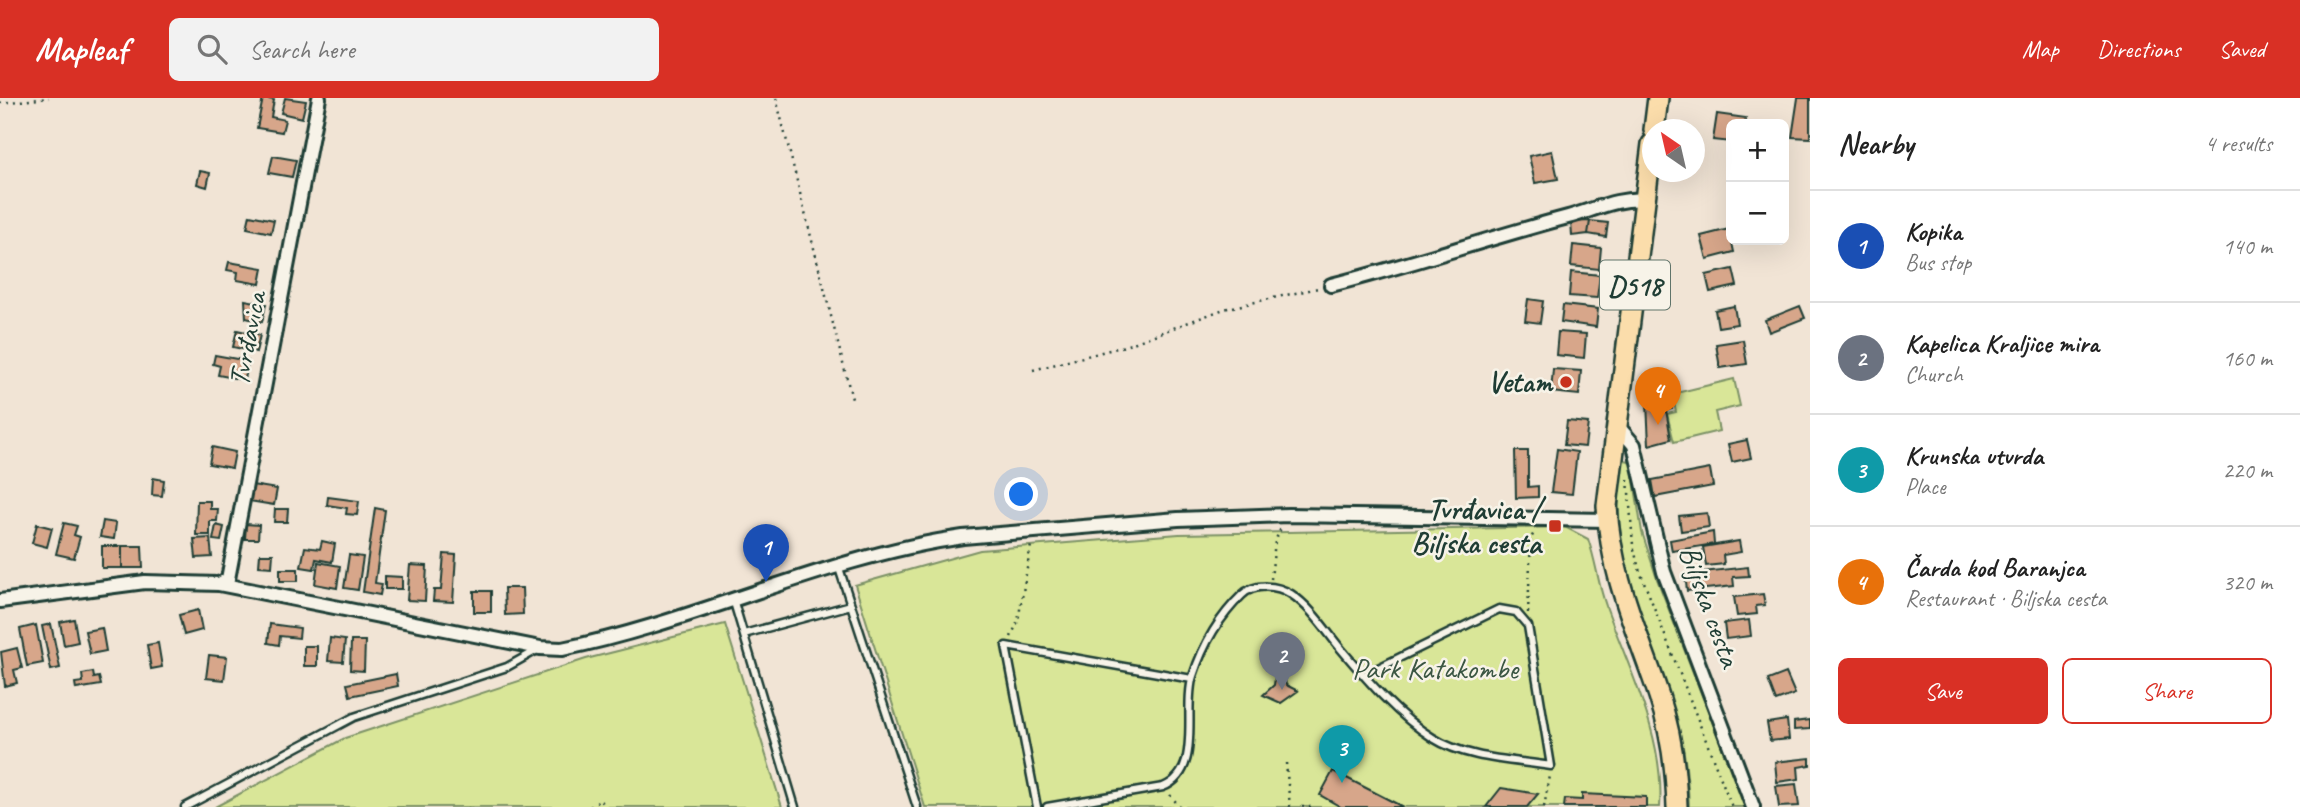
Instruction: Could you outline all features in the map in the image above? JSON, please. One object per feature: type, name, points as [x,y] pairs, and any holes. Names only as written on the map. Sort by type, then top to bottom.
[{"type":"main road","points":[[1655,119],[1658,98]]},
{"type":"main road","name":"D518","points":[[1648,182],[1609,483],[1608,520],[1619,583],[1666,720],[1677,807]]},
{"type":"street","name":"Tvrđavica","points":[[219,584],[228,579],[319,98]]},
{"type":"street","points":[[1331,285],[1422,262],[1452,250],[1615,201],[1646,200]]},
{"type":"street","name":"Biljska cesta","points":[[1617,425],[1634,445],[1664,572],[1753,807]]},
{"type":"street","points":[[0,601],[145,582],[219,584],[540,648],[581,645],[936,541],[1035,531],[1288,515],[1608,520]]},
{"type":"lane","points":[[839,568],[917,807]]},
{"type":"lane","points":[[1046,807],[1163,787],[1180,777],[1186,764],[1192,679],[1205,644],[1223,613],[1248,590],[1271,586],[1292,594],[1364,675],[1393,706],[1434,738],[1462,751],[1551,766],[1528,626],[1516,612],[1499,608],[1364,675]]},
{"type":"lane","points":[[733,599],[795,807]]},
{"type":"lane","points":[[744,634],[851,606]]},
{"type":"lane","points":[[1037,807],[1006,646],[1192,679]]},
{"type":"lane","points":[[185,807],[354,717],[508,667],[540,648]]},
{"type":"path","points":[[0,103],[50,98]]},
{"type":"path","points":[[776,98],[853,403]]},
{"type":"path","points":[[1033,370],[1125,346],[1224,309],[1331,285]]},
{"type":"path","points":[[1628,474],[1633,544],[1639,569],[1732,807]]},
{"type":"path","points":[[1271,586],[1275,541],[1288,515]]},
{"type":"path","points":[[1528,626],[1531,537],[1545,517]]},
{"type":"path","points":[[1006,646],[1018,621],[1025,568],[1035,531]]},
{"type":"path","points":[[1286,763],[1290,807]]},
{"type":"path","points":[[1544,807],[1551,766]]},
{"type":"path","points":[[1163,787],[1180,807]]},
{"type":"path","points":[[590,807],[601,800],[605,807]]},
{"type":"path","points":[[1302,807],[1313,807]]},
{"type":"green space","points":[[1734,379],[1740,406],[1715,412],[1719,431],[1674,442],[1667,414],[1676,412],[1672,394]]},
{"type":"green space","points":[[1623,460],[1631,461],[1642,532],[1657,579],[1745,807],[1689,807],[1680,733],[1626,566],[1620,532],[1619,497]]},
{"type":"green space","name":"Park Katakombe","points":[[1565,527],[1588,539],[1606,606],[1644,704],[1657,755],[1660,807],[925,807],[855,585],[980,550],[1179,534]]},
{"type":"green space","points":[[725,624],[782,807],[215,807],[345,738],[586,659]]},
{"type":"building","points":[[263,98],[274,100],[271,117],[285,120],[282,132],[257,128]]},
{"type":"building","points":[[285,98],[306,101],[302,118],[281,113]]},
{"type":"building","points":[[1798,98],[1810,98],[1810,138],[1792,137]]},
{"type":"building","points":[[1717,114],[1746,118],[1726,119],[1726,141],[1713,140]]},
{"type":"building","points":[[1552,151],[1558,179],[1535,183],[1529,156]]},
{"type":"building","points":[[273,156],[296,160],[292,177],[269,173]]},
{"type":"building","points":[[200,171],[210,173],[207,187],[197,184]]},
{"type":"building","points":[[250,215],[274,220],[271,233],[247,228]]},
{"type":"building","points":[[1590,221],[1608,223],[1606,237],[1588,234]]},
{"type":"building","points":[[1590,221],[1588,234],[1572,236],[1571,222]]},
{"type":"building","points":[[1726,230],[1726,245],[1732,245],[1734,252],[1707,259],[1701,236]]},
{"type":"building","points":[[1573,245],[1601,248],[1599,269],[1571,266]]},
{"type":"building","points":[[229,262],[263,268],[260,284],[237,280],[238,272],[227,270]]},
{"type":"building","points":[[1733,269],[1737,286],[1710,292],[1706,275]]},
{"type":"building","points":[[1571,272],[1600,275],[1597,298],[1569,296]]},
{"type":"building","points":[[1528,299],[1543,301],[1540,323],[1525,321]]},
{"type":"building","points":[[245,300],[266,304],[262,322],[246,318]]},
{"type":"building","points":[[1563,305],[1598,309],[1596,327],[1561,322]]},
{"type":"building","points":[[1734,306],[1737,324],[1718,327],[1715,310]]},
{"type":"building","points":[[1800,306],[1805,318],[1769,332],[1765,320]]},
{"type":"building","points":[[237,330],[260,335],[256,352],[233,347]]},
{"type":"building","points":[[1558,332],[1586,334],[1584,358],[1556,355]]},
{"type":"building","points":[[1743,340],[1747,364],[1720,368],[1716,344]]},
{"type":"building","points":[[215,355],[248,361],[245,380],[218,375],[220,366],[213,364]]},
{"type":"building","name":"Vetam","points":[[1553,369],[1581,371],[1579,395],[1551,392]]},
{"type":"building","points":[[1671,399],[1672,409],[1666,410],[1671,439],[1649,445],[1647,402]]},
{"type":"building","points":[[1567,421],[1588,423],[1585,447],[1564,445]]},
{"type":"building","points":[[1747,440],[1751,458],[1732,462],[1728,444]]},
{"type":"building","points":[[212,447],[235,452],[232,468],[209,464]]},
{"type":"building","points":[[1557,449],[1577,452],[1572,494],[1551,492]]},
{"type":"building","points":[[1515,451],[1528,451],[1528,487],[1538,486],[1538,497],[1516,498]]},
{"type":"building","points":[[1710,469],[1713,486],[1655,497],[1652,480]]},
{"type":"building","points":[[153,478],[164,480],[162,496],[152,495]]},
{"type":"building","points":[[252,485],[277,489],[274,505],[249,501]]},
{"type":"building","points":[[328,497],[359,501],[357,515],[346,514],[347,508],[327,505]]},
{"type":"building","points":[[197,501],[210,501],[210,509],[218,509],[217,521],[210,521],[210,535],[196,535]]},
{"type":"building","points":[[375,508],[385,510],[375,583],[382,584],[380,595],[363,592]]},
{"type":"building","points":[[275,509],[288,509],[287,522],[274,522]]},
{"type":"building","points":[[1707,513],[1709,527],[1681,531],[1679,516]]},
{"type":"building","points":[[103,521],[116,523],[114,539],[100,537]]},
{"type":"building","points":[[64,523],[77,526],[74,535],[80,537],[74,558],[56,554]]},
{"type":"building","points":[[37,524],[52,528],[47,547],[32,543]]},
{"type":"building","points":[[246,524],[259,525],[258,539],[245,539]]},
{"type":"building","points":[[216,525],[224,527],[221,541],[213,540]]},
{"type":"building","points":[[1713,532],[1714,544],[1672,551],[1670,540]]},
{"type":"building","points":[[210,538],[212,557],[196,558],[194,539]]},
{"type":"building","points":[[322,541],[335,544],[332,562],[316,559],[314,569],[301,567],[305,547],[320,549]]},
{"type":"building","points":[[1739,541],[1741,552],[1723,555],[1724,564],[1706,566],[1703,547]]},
{"type":"building","points":[[102,546],[122,546],[122,568],[102,568]]},
{"type":"building","points":[[122,546],[142,546],[143,568],[122,568]]},
{"type":"building","points":[[260,554],[273,554],[272,567],[259,566]]},
{"type":"building","points":[[444,554],[456,555],[453,602],[433,601],[434,590],[441,590]]},
{"type":"building","points":[[349,555],[363,557],[358,590],[344,588]]},
{"type":"building","points":[[318,562],[340,566],[337,588],[315,584]]},
{"type":"building","points":[[410,565],[427,566],[425,601],[407,600]]},
{"type":"building","points":[[1748,567],[1749,576],[1733,577],[1734,586],[1687,591],[1685,574]]},
{"type":"building","points":[[280,569],[298,569],[298,581],[280,581]]},
{"type":"building","points":[[385,576],[402,577],[402,589],[385,589]]},
{"type":"building","points":[[504,588],[522,588],[523,614],[505,615]]},
{"type":"building","points":[[474,591],[491,591],[491,612],[474,612]]},
{"type":"building","points":[[1763,594],[1765,605],[1756,606],[1757,614],[1737,616],[1734,597]]},
{"type":"building","points":[[198,610],[202,630],[184,635],[179,615]]},
{"type":"building","points":[[74,619],[78,642],[64,645],[60,622]]},
{"type":"building","points":[[1749,620],[1751,636],[1726,639],[1724,623]]},
{"type":"building","points":[[51,624],[60,668],[51,670],[42,626]]},
{"type":"building","points":[[270,624],[300,628],[299,638],[280,636],[279,645],[268,643]]},
{"type":"building","points":[[36,625],[43,663],[27,666],[20,629]]},
{"type":"building","points":[[102,628],[106,651],[90,654],[85,631]]},
{"type":"building","points":[[330,638],[345,640],[343,662],[328,661]]},
{"type":"building","points":[[351,641],[365,641],[364,671],[350,670]]},
{"type":"building","points":[[158,643],[162,667],[151,669],[147,645]]},
{"type":"building","points":[[304,646],[317,646],[317,666],[304,666]]},
{"type":"building","points":[[17,648],[22,668],[14,670],[17,683],[5,686],[1,652]]},
{"type":"building","points":[[209,655],[227,657],[224,680],[206,678]]},
{"type":"building","points":[[93,672],[94,678],[99,677],[101,685],[76,689],[75,683],[83,682],[82,674]]},
{"type":"building","points":[[1786,673],[1795,694],[1776,701],[1768,680]]},
{"type":"building","points":[[396,674],[398,686],[350,696],[347,684]]},
{"type":"building","points":[[1284,677],[1286,685],[1298,691],[1281,703],[1263,695],[1274,685],[1275,678]]},
{"type":"building","points":[[1787,720],[1789,739],[1770,741],[1767,723]]},
{"type":"building","points":[[1810,720],[1810,729],[1794,730],[1794,722]]},
{"type":"building","points":[[1810,758],[1810,765],[1798,767],[1799,779],[1777,782],[1775,762]]},
{"type":"building","points":[[1333,771],[1403,807],[1341,807],[1320,795]]},
{"type":"building","points":[[1796,784],[1799,806],[1779,807],[1776,786]]},
{"type":"building","points":[[1501,788],[1538,794],[1527,807],[1486,807]]},
{"type":"building","points":[[1582,794],[1646,797],[1646,807],[1564,807],[1565,799],[1582,800]]},
{"type":"place","name":"Vetam","points":[[1566,382]]},
{"type":"place","name":"Čarda kod Baranjca","points":[[1658,425]]},
{"type":"place","name":"Tvrđavica / Biljska cesta","points":[[1555,526]]},
{"type":"place","name":"Kopika","points":[[766,582]]},
{"type":"place","name":"Kapelica Kraljice mira","points":[[1282,690]]},
{"type":"place","name":"Krunska utvrda","points":[[1342,783]]}]
